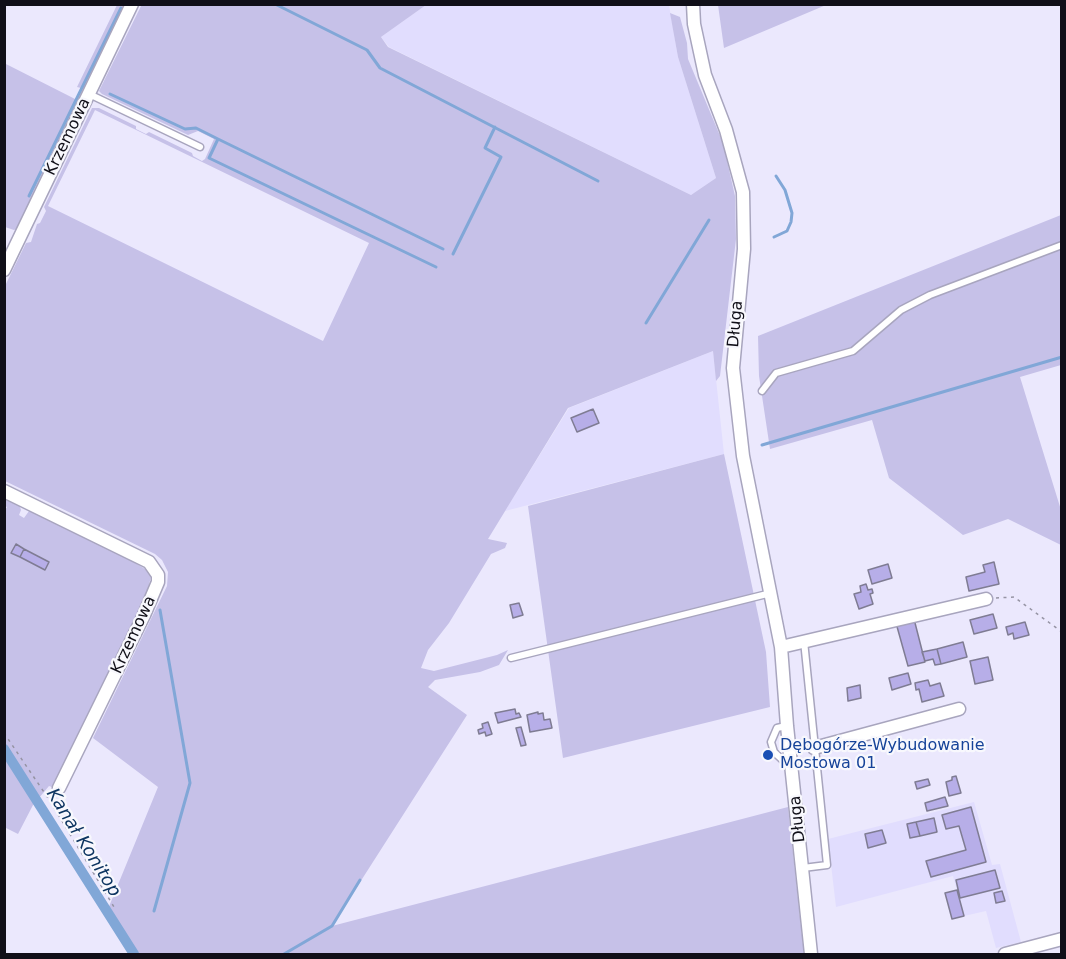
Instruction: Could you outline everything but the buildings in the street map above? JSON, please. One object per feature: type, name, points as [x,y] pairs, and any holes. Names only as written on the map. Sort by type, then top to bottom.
[{"type":"street","name":"Krzemowa","points":[[4,270],[132,4]]},
{"type":"street","name":"Długa","points":[[693,4],[698,46],[705,75],[726,130],[743,192],[744,249],[732,368],[743,456],[781,647],[811,954]]},
{"type":"street","name":"Krzemowa","points":[[4,491],[149,562],[158,575],[158,582],[144,615],[60,788]]},
{"type":"street","points":[[781,647],[986,599]]},
{"type":"street","points":[[814,748],[959,709]]},
{"type":"street","points":[[1005,954],[1062,939]]},
{"type":"lane","points":[[89,94],[200,147]]},
{"type":"lane","points":[[762,392],[776,373],[853,351],[901,310],[930,295],[1062,245]]},
{"type":"lane","points":[[511,658],[771,593]]},
{"type":"lane","points":[[803,868],[827,865],[804,641]]},
{"type":"lane","points":[[787,726],[777,728],[771,742],[774,752],[793,769]]},
{"type":"path","points":[[986,599],[1014,597],[1062,632]]},
{"type":"path","points":[[4,733],[50,801],[114,907]]},
{"type":"shaded area","points":[[142,4],[426,5],[381,37],[388,47],[691,195],[716,178],[678,57],[670,13],[680,17],[687,43],[688,59],[723,143],[735,196],[736,239],[720,376],[716,381],[713,351],[568,408],[488,539],[507,543],[505,548],[491,554],[449,623],[428,650],[421,668],[434,671],[497,655],[508,650],[499,665],[480,672],[435,680],[428,687],[467,715],[332,926],[788,807],[804,954],[137,954],[108,909],[158,787],[93,738],[167,586],[168,572],[162,560],[155,554],[5,481],[4,288],[26,243],[31,242],[37,224],[40,223],[46,211],[44,207],[92,108],[99,108],[136,126],[136,129],[146,134],[149,132],[192,153],[202,161],[214,139],[198,131],[188,135],[99,91]],"holes":[[[95,110],[369,243],[323,341],[48,206]]]},
{"type":"shaded area","points":[[718,4],[826,5],[724,48]]},
{"type":"shaded area","points":[[117,5],[126,5],[85,89],[77,87]]},
{"type":"shaded area","points":[[426,5],[669,5],[678,57],[716,178],[691,195],[389,47],[381,37]]},
{"type":"shaded area","points":[[4,63],[79,101],[17,229],[14,230],[5,227]]},
{"type":"shaded area","points":[[1061,215],[1061,365],[1020,377],[1061,510],[1061,545],[1008,519],[963,535],[889,478],[872,420],[770,449],[759,376],[758,336]]},
{"type":"shaded area","points":[[713,351],[724,454],[505,511],[569,408]]},
{"type":"shaded area","points":[[724,454],[766,652],[770,707],[563,758],[528,506]]},
{"type":"shaded area","points":[[4,497],[19,504],[21,510],[19,515],[24,518],[29,511],[34,511],[117,552],[145,569],[151,576],[137,615],[52,787],[49,786],[33,805],[18,834],[4,827],[4,512],[7,507]]},
{"type":"shaded area","points":[[974,802],[992,865],[1000,864],[1021,942],[996,948],[986,911],[964,916],[953,876],[836,907],[828,839]]},
{"type":"waterway","points":[[275,4],[367,50],[380,68],[598,181]]},
{"type":"waterway","points":[[29,196],[121,8]]},
{"type":"waterway","points":[[110,94],[185,129],[196,128],[218,139],[209,158],[436,267]]},
{"type":"waterway","points":[[453,254],[501,157],[485,148],[495,127]]},
{"type":"waterway","points":[[218,139],[443,249]]},
{"type":"waterway","points":[[774,237],[787,231],[792,213],[785,190],[776,176]]},
{"type":"waterway","points":[[646,323],[709,220]]},
{"type":"waterway","points":[[762,445],[1062,357]]},
{"type":"waterway","points":[[154,911],[190,783],[160,610]]},
{"type":"waterway","name":"Kanał Konitop","points":[[4,749],[134,954]]},
{"type":"waterway","points":[[284,954],[332,926],[360,880]]},
{"type":"place","name":"Dębogórze-Wybudowanie Mostowa 01","points":[[768,755]]}]
